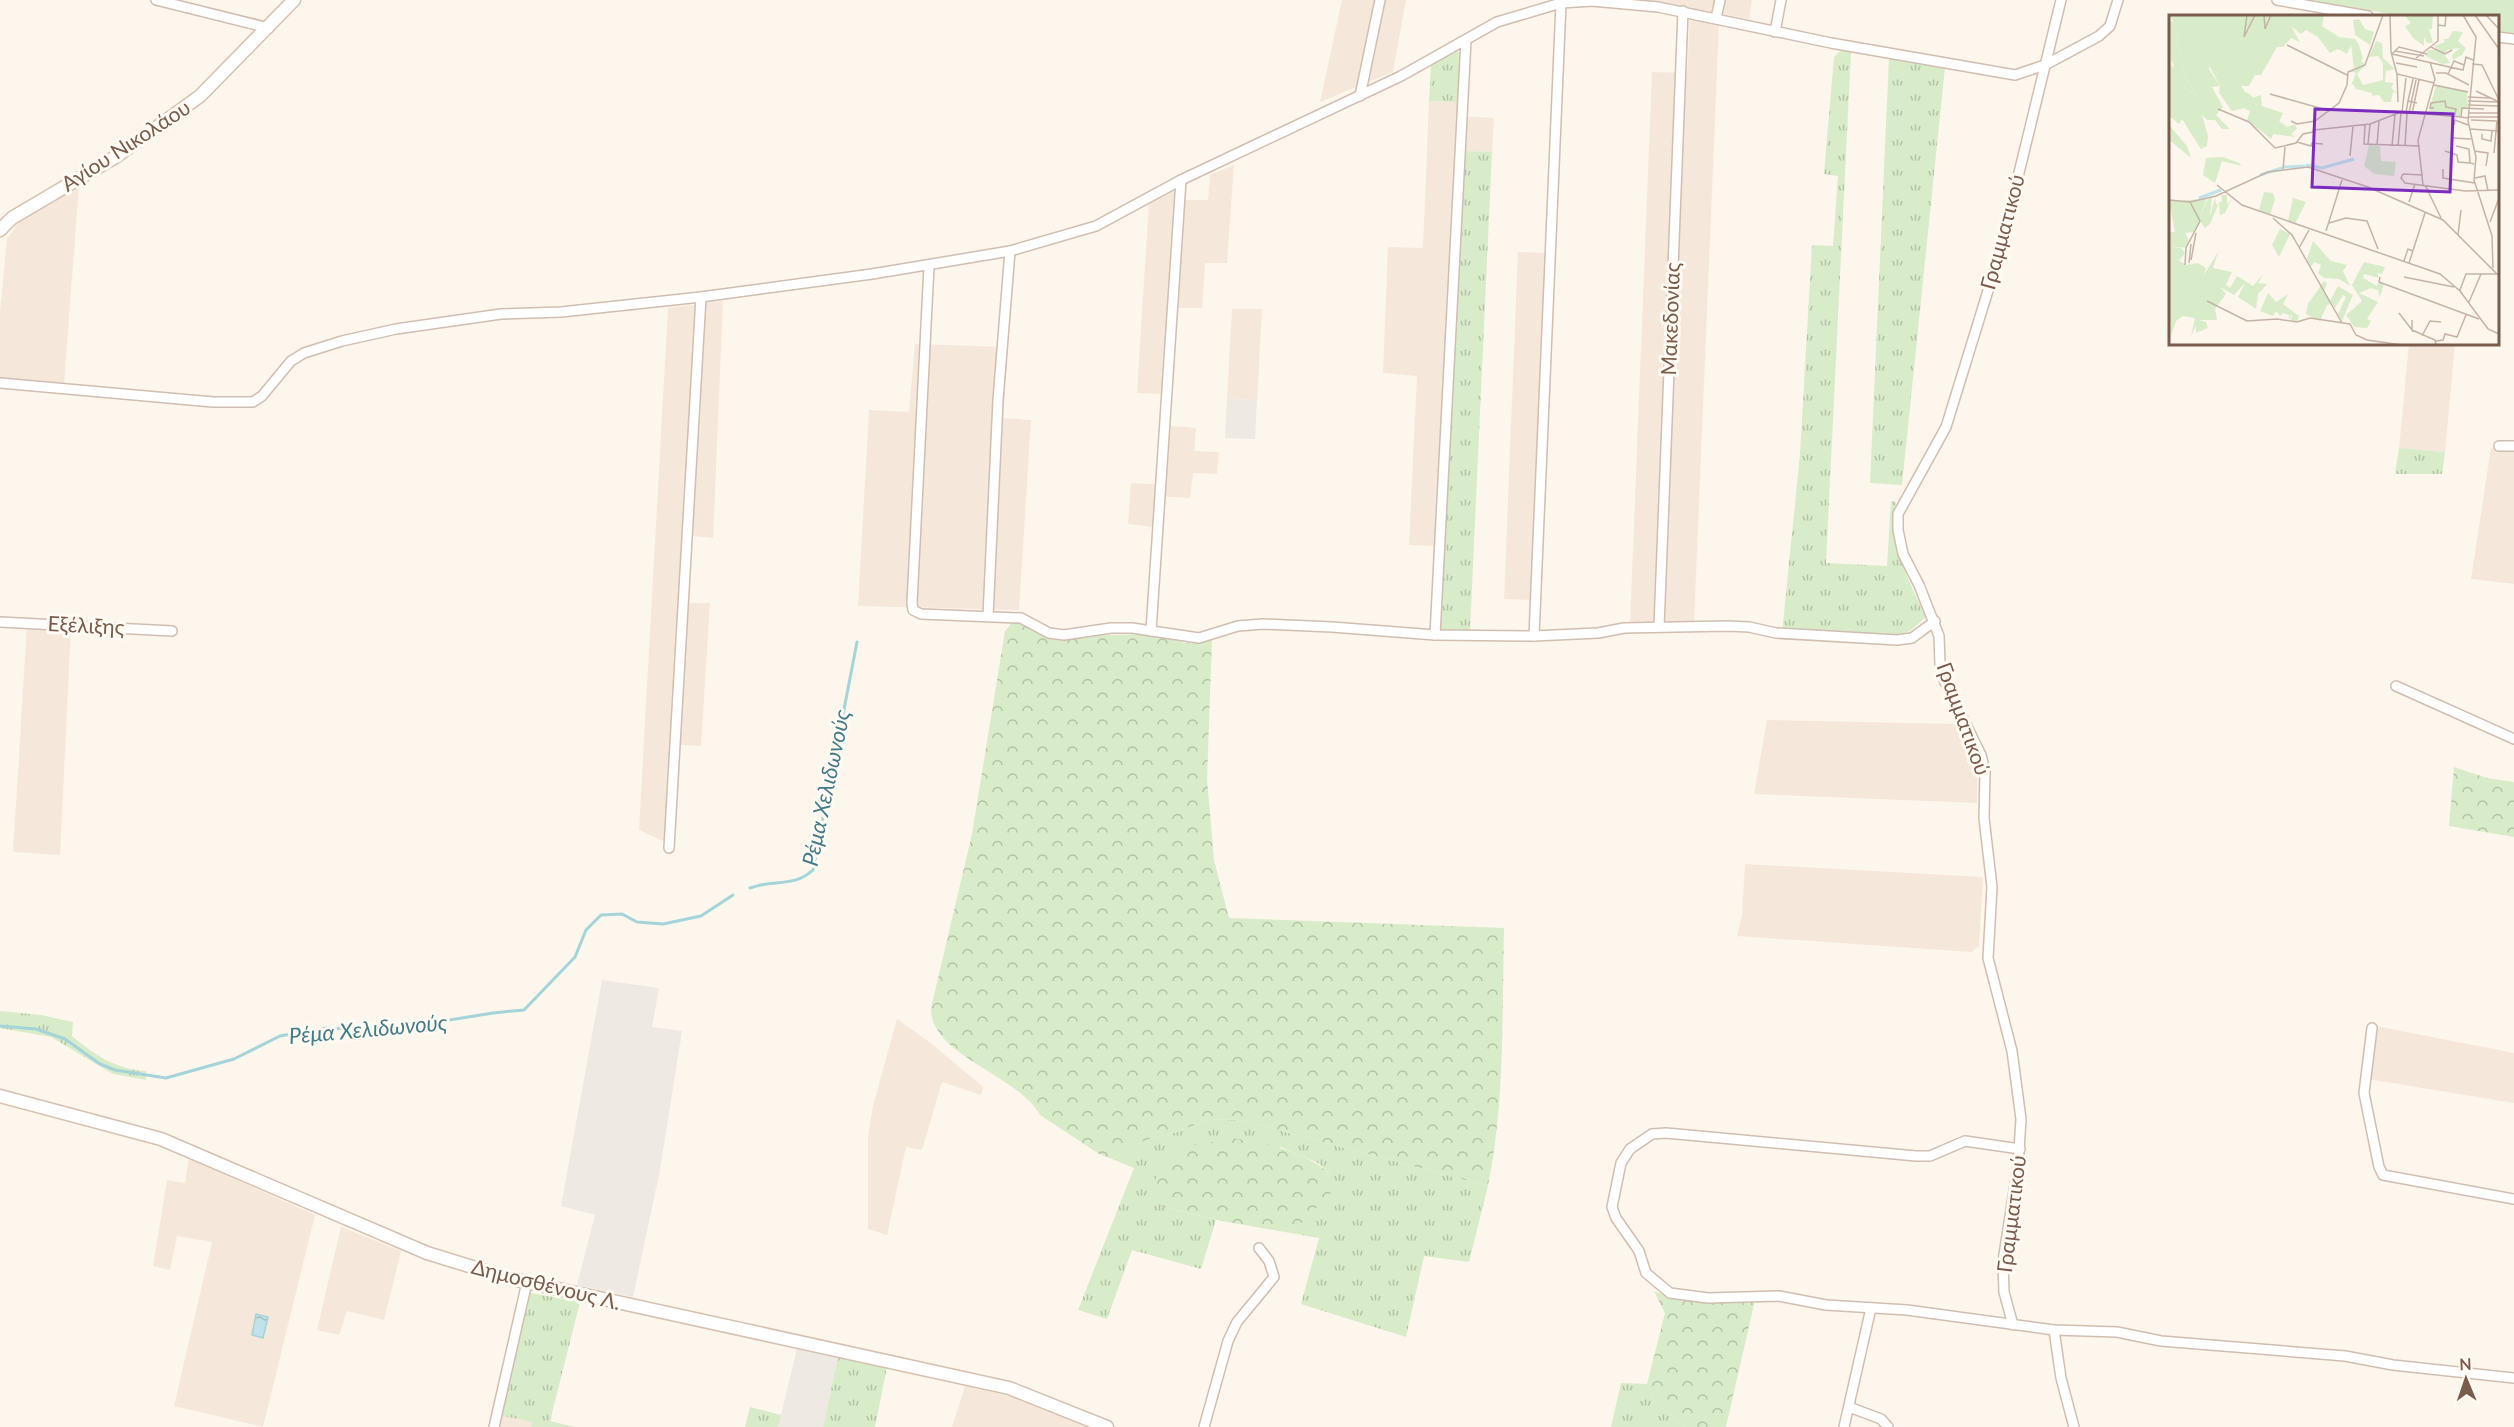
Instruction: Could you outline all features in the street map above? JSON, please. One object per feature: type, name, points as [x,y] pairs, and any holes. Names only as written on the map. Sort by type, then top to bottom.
[{"type":"street","points":[[156,0],[269,28]]},
{"type":"street","name":"Αγίου Νικολάου","points":[[0,230],[12,218],[156,131],[200,96],[294,0]]},
{"type":"street","points":[[1360,96],[1380,0]]},
{"type":"street","points":[[1716,18],[1720,0]]},
{"type":"street","points":[[1776,32],[1781,0]]},
{"type":"street","name":"Γραμματικού","points":[[2013,1325],[2004,1292],[2003,1261],[2020,1149],[2021,1119],[2012,1051],[1988,958],[1992,887],[1984,818],[1985,771],[1981,755],[1944,680],[1935,621],[1903,554],[1898,530],[1898,514],[1946,426],[2000,255],[2061,0]]},
{"type":"street","points":[[0,383],[213,402],[253,402],[262,396],[291,361],[304,353],[342,341],[396,329],[501,314],[561,312],[701,297],[929,266],[1010,251],[1096,225],[1181,180],[1360,96],[1497,22],[1561,3],[1593,1],[1659,3],[1683,11],[1776,32],[2014,75],[2046,65],[2106,32],[2113,20],[2118,0]]},
{"type":"street","points":[[2277,0],[2362,15]]},
{"type":"street","points":[[1534,636],[1561,3]]},
{"type":"street","name":"Μακεδονίας","points":[[1659,627],[1683,11]]},
{"type":"street","points":[[2499,37],[2514,39]]},
{"type":"street","points":[[1435,635],[1466,40]]},
{"type":"street","points":[[1151,631],[1181,180]]},
{"type":"street","points":[[988,616],[999,389],[1010,251]]},
{"type":"street","points":[[929,266],[913,610],[933,615],[1022,618],[1049,633],[1064,635],[1111,628],[1199,638],[1238,626],[1295,625],[1435,635],[1534,636],[1659,627],[1749,627],[1776,633],[1897,640],[1912,638],[1935,621]]},
{"type":"street","points":[[669,848],[701,297]]},
{"type":"street","points":[[2499,446],[2514,446]]},
{"type":"street","name":"Εξέλιξης","points":[[0,622],[172,631]]},
{"type":"street","points":[[2396,686],[2514,739]]},
{"type":"street","points":[[2372,1028],[2364,1094],[2379,1167],[2383,1175],[2514,1200]]},
{"type":"street","name":"Δημοσθένους Λ.","points":[[0,1096],[160,1139],[427,1253],[526,1282],[649,1311],[1009,1388],[1107,1427]]},
{"type":"street","points":[[2020,1149],[1965,1141],[1930,1156],[1916,1156],[1666,1133],[1652,1134],[1630,1149],[1621,1163],[1612,1207],[1616,1218],[1639,1251],[1646,1273],[1670,1293],[1708,1298],[1779,1296],[1871,1308],[1907,1310],[2054,1330],[2117,1332],[2161,1341],[2345,1356],[2393,1365],[2514,1378]]},
{"type":"street","points":[[1204,1427],[1228,1341],[1237,1322],[1274,1276],[1269,1261],[1259,1248]]},
{"type":"street","points":[[494,1427],[526,1282]]},
{"type":"street","points":[[1844,1427],[1871,1308]]},
{"type":"street","points":[[2054,1330],[2061,1378],[2074,1427]]},
{"type":"street","points":[[1849,1407],[1881,1419],[1887,1427]]},
{"type":"shaded area","points":[[1342,0],[1406,0],[1393,72],[1320,102]]},
{"type":"shaded area","points":[[1643,0],[1752,0],[1749,19]]},
{"type":"shaded area","points":[[1690,18],[1719,23],[1694,623],[1630,624],[1652,72],[1687,73]]},
{"type":"shaded area","points":[[1429,101],[1458,102],[1457,116],[1494,118],[1492,152],[1455,151],[1436,546],[1409,545],[1417,376],[1383,373],[1388,247],[1423,248]]},
{"type":"shaded area","points":[[1234,165],[1227,263],[1205,263],[1202,308],[1168,308],[1162,394],[1137,393],[1149,203],[1176,190],[1175,200],[1208,200],[1210,175]]},
{"type":"shaded area","points":[[79,186],[64,383],[3,378],[0,376],[0,312],[7,239],[19,222]]},
{"type":"shaded area","points":[[1518,252],[1546,253],[1531,600],[1504,599]]},
{"type":"shaded area","points":[[723,301],[713,538],[692,536],[687,603],[710,603],[701,746],[680,745],[672,845],[639,830],[668,308]]},
{"type":"shaded area","points":[[1232,309],[1262,309],[1257,400],[1227,399]]},
{"type":"shaded area","points":[[915,344],[1008,347],[1003,418],[1031,420],[1019,610],[858,606],[869,410],[909,412]]},
{"type":"shaded area","points":[[2409,345],[2455,345],[2445,452],[2399,448]]},
{"type":"shaded area","points":[[1227,399],[1257,400],[1255,439],[1225,438]]},
{"type":"shaded area","points":[[1171,426],[1196,428],[1194,451],[1219,452],[1217,474],[1193,473],[1190,498],[1156,496],[1153,527],[1128,524],[1131,483],[1166,485]]},
{"type":"shaded area","points":[[2491,448],[2514,448],[2514,584],[2471,579]]},
{"type":"shaded area","points":[[27,626],[71,628],[60,855],[13,852]]},
{"type":"shaded area","points":[[1767,720],[1958,724],[1977,778],[1977,803],[1754,794]]},
{"type":"shaded area","points":[[1745,864],[1983,877],[1979,946],[1971,952],[1737,936],[1742,915]]},
{"type":"shaded area","points":[[602,980],[659,988],[652,1027],[682,1031],[660,1170],[633,1297],[577,1285],[595,1215],[561,1206]]},
{"type":"shaded area","points":[[897,1019],[928,1041],[983,1087],[981,1095],[942,1082],[922,1150],[906,1147],[887,1235],[868,1229],[868,1137],[873,1106]]},
{"type":"shaded area","points":[[2376,1026],[2514,1053],[2514,1103],[2368,1079]]},
{"type":"shaded area","points":[[189,1158],[315,1215],[263,1427],[174,1406],[212,1242],[177,1236],[170,1270],[153,1266],[167,1180],[185,1183]]},
{"type":"shaded area","points":[[341,1227],[401,1251],[384,1320],[347,1311],[339,1335],[317,1330]]},
{"type":"shaded area","points":[[797,1349],[838,1357],[823,1427],[778,1427]]},
{"type":"shaded area","points":[[965,1386],[1019,1399],[1088,1427],[952,1427]]},
{"type":"shaded area","points":[[498,1415],[532,1422],[531,1427],[496,1427]]},
{"type":"green space","points":[[2305,0],[2514,0],[2514,33],[2499,31],[2499,15],[2398,15]]},
{"type":"green space","points":[[1842,50],[1851,51],[1826,563],[1887,566],[1891,501],[1896,502],[1895,532],[1898,547],[1907,575],[1926,617],[1910,631],[1897,636],[1782,633],[1800,454],[1812,245],[1833,246],[1838,176],[1824,174],[1834,57]]},
{"type":"green space","points":[[1455,52],[1461,52],[1458,102],[1429,101],[1431,65]]},
{"type":"green space","points":[[1889,58],[1945,67],[1902,485],[1870,483]]},
{"type":"green space","points":[[1465,151],[1492,152],[1470,630],[1440,630]]},
{"type":"green space","points":[[2399,448],[2445,452],[2442,474],[2395,474]]},
{"type":"green space","points":[[1013,622],[1078,636],[1151,634],[1185,643],[1212,639],[1207,779],[1214,860],[1229,918],[1504,928],[1500,1090],[1488,1186],[1240,1120],[1209,1119],[1180,1131],[1146,1140],[1112,1159],[1099,1154],[1040,1115],[1014,1088],[959,1052],[944,1039],[934,1024],[931,1008],[972,834],[1005,631]]},
{"type":"green space","points":[[2454,767],[2487,778],[2514,782],[2514,837],[2449,826]]},
{"type":"green space","points":[[0,1011],[41,1015],[73,1022],[72,1036],[97,1055],[115,1064],[146,1071],[146,1080],[113,1074],[51,1037],[0,1028]]},
{"type":"green space","points":[[1209,1119],[1240,1120],[1488,1186],[1469,1262],[1424,1256],[1406,1337],[1301,1304],[1319,1238],[1285,1232],[1302,1223],[1331,1175],[1318,1163],[1281,1147],[1161,1206],[1216,1220],[1201,1269],[1132,1250],[1107,1319],[1078,1310],[1134,1168],[1112,1159],[1146,1140],[1180,1131]]},
{"type":"green space","points":[[1233,1138],[1285,1150],[1309,1160],[1331,1175],[1332,1192],[1302,1223],[1285,1232],[1221,1221],[1161,1206],[1152,1190],[1160,1166],[1186,1147]]},
{"type":"green space","points":[[1654,1291],[1691,1301],[1755,1300],[1726,1427],[1685,1427],[1654,1401],[1647,1384],[1665,1313]]},
{"type":"green space","points":[[526,1292],[580,1302],[550,1421],[575,1427],[531,1427],[532,1422],[498,1415]]},
{"type":"green space","points":[[838,1357],[887,1367],[875,1427],[823,1427]]},
{"type":"green space","points":[[1621,1383],[1647,1384],[1654,1401],[1685,1427],[1611,1427]]},
{"type":"green space","points":[[750,1407],[781,1415],[778,1427],[745,1427]]},
{"type":"water","points":[[256,1314],[268,1317],[263,1338],[252,1335]]},
{"type":"waterway","name":"Ρέμα Χελιδωνούς","points":[[750,888],[791,881],[806,876],[813,870],[857,642]]},
{"type":"waterway","name":"Ρέμα Χελιδωνούς","points":[[0,1026],[36,1029],[65,1039],[100,1064],[115,1070],[166,1078],[234,1059],[280,1036],[326,1028],[387,1030],[524,1010],[575,957],[586,930],[601,915],[622,914],[637,922],[663,924],[701,916],[733,895]]}]
